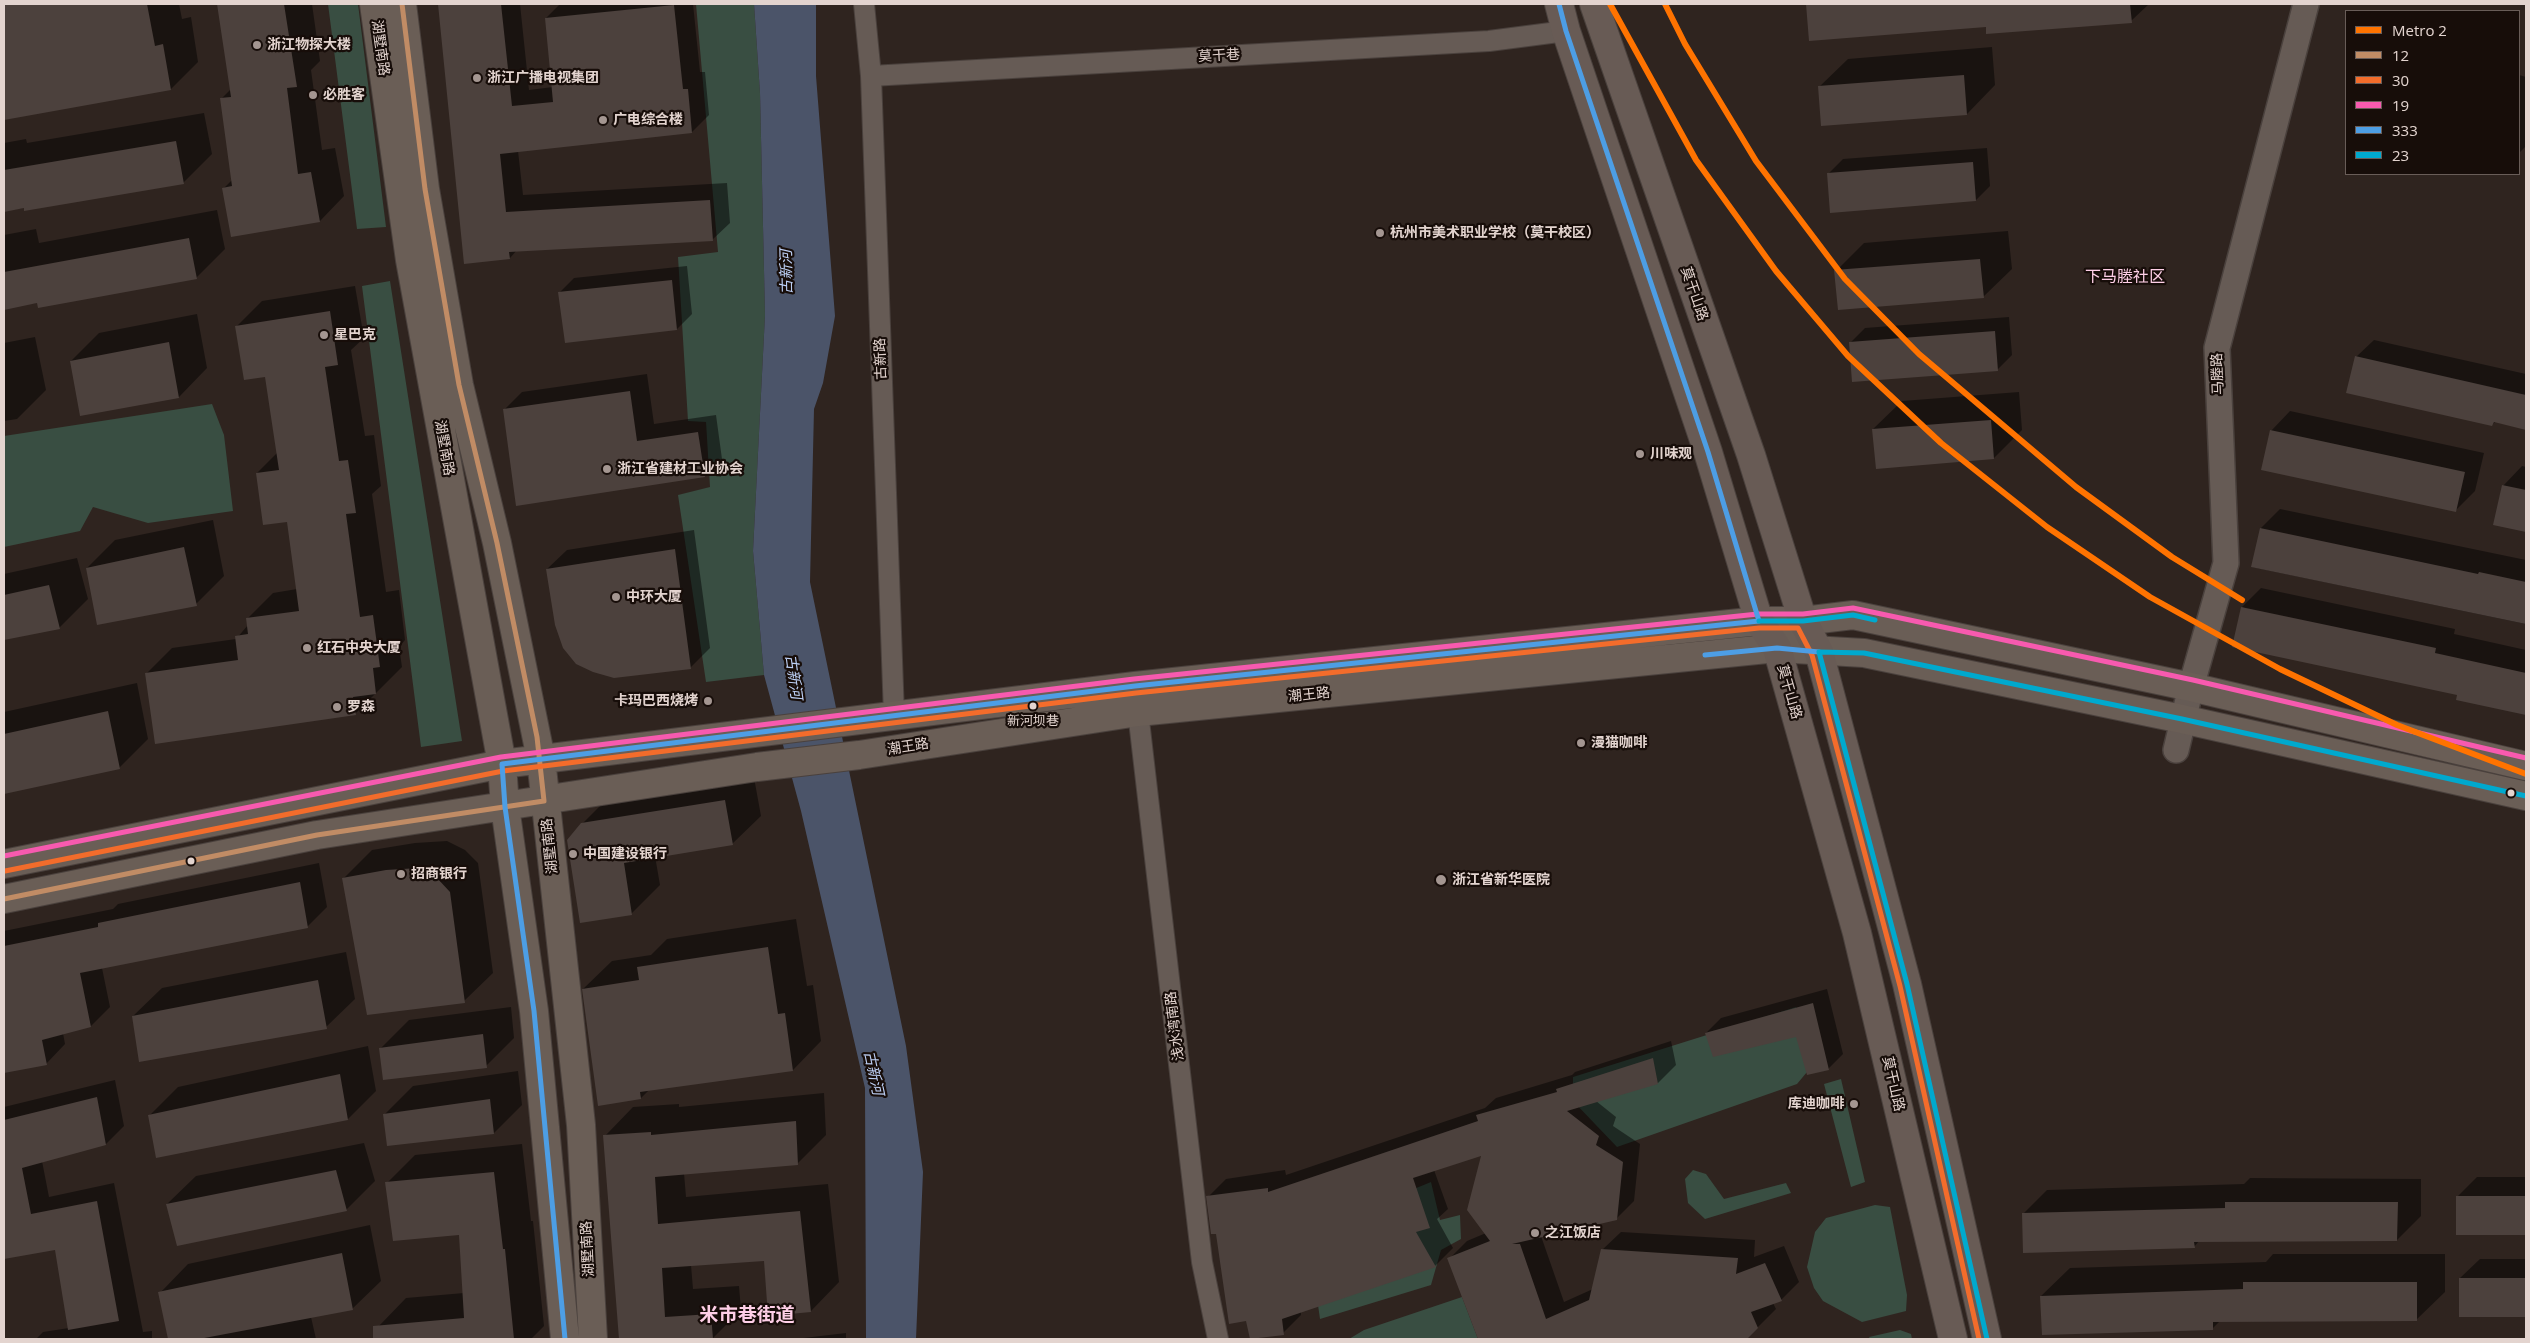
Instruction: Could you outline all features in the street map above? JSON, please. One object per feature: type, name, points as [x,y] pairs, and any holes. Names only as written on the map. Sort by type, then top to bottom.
[{"type":"main road","name":"湖墅南路","points":[[374,4],[410,260],[502,764],[505,807],[534,1011],[565,1339]]},
{"type":"main road","name":"湖墅南路","points":[[402,4],[425,189],[459,385],[497,543],[541,759],[581,1125],[593,1339]]},
{"type":"main road","name":"莫干山路","points":[[1559,4],[1566,31],[1708,452],[1759,621],[1777,648],[1857,933],[1953,1339]]},
{"type":"main road","name":"莫干山路","points":[[1594,4],[1751,455],[1804,621],[1819,652],[1907,984],[1987,1339]]},
{"type":"main road","name":"潮王路","points":[[4,864],[502,764],[1134,686],[1759,621],[1804,621],[1853,615],[2190,687],[2526,766]]},
{"type":"main road","name":"潮王路","points":[[4,899],[317,835],[1138,712],[1777,648],[1819,652],[1864,653],[2182,719],[2526,796]]},
{"type":"street","name":"古新路","points":[[864,4],[871,76],[894,716]]},
{"type":"street","name":"马塍路","points":[[2176,750],[2190,687],[2226,563],[2217,348],[2306,4]]},
{"type":"street","name":"莫干巷","points":[[871,76],[1489,41],[1566,31]]},
{"type":"street","name":"浅水湾南路","points":[[1138,712],[1202,1262],[1218,1339]]},
{"type":"green space","points":[[328,4],[358,4],[386,227],[357,229]]},
{"type":"green space","points":[[696,4],[754,4],[760,93],[765,315],[753,551],[764,675],[706,682],[678,495],[710,487],[706,422],[688,421],[678,257],[718,252]]},
{"type":"green space","points":[[390,281],[462,741],[421,747],[362,286]]},
{"type":"green space","points":[[212,404],[224,435],[233,511],[148,523],[93,507],[80,531],[4,547],[4,436]]},
{"type":"green space","points":[[1796,1007],[1812,1066],[1797,1084],[1617,1147],[1573,1101],[1573,1077]]},
{"type":"green space","points":[[1841,1079],[1865,1182],[1851,1187],[1824,1084]]},
{"type":"green space","points":[[1693,1170],[1706,1174],[1724,1199],[1786,1183],[1791,1193],[1705,1219],[1688,1203],[1685,1179]]},
{"type":"green space","points":[[1431,1182],[1440,1220],[1460,1215],[1461,1239],[1441,1250],[1431,1285],[1320,1319],[1311,1256],[1409,1191]]},
{"type":"green space","points":[[1875,1205],[1890,1207],[1907,1295],[1906,1311],[1862,1322],[1823,1301],[1814,1288],[1807,1267],[1815,1232],[1826,1218]]},
{"type":"green space","points":[[1462,1297],[1478,1339],[1349,1339],[1364,1330]]},
{"type":"green space","points":[[1900,1330],[1911,1334],[1912,1339],[1870,1339],[1869,1337]]},
{"type":"water","name":"古新河","points":[[754,4],[816,4],[816,76],[835,316],[823,383],[814,409],[810,582],[906,1046],[923,1172],[916,1339],[866,1339],[865,1088],[801,811],[764,675],[753,551],[765,315],[760,93]]},
{"type":"building","points":[[4,4],[147,4],[155,46],[163,44],[171,90],[4,120]]},
{"type":"building","points":[[217,4],[284,4],[297,87],[287,88],[298,174],[311,172],[320,222],[231,237],[222,188],[232,186],[220,98],[231,97]]},
{"type":"building","points":[[438,4],[501,4],[512,106],[553,102],[545,18],[674,5],[683,89],[688,89],[692,133],[500,154],[506,212],[710,200],[713,241],[509,252],[510,259],[464,264]]},
{"type":"building","points":[[1806,4],[2130,4],[2132,23],[1986,34],[1986,27],[1809,41]]},
{"type":"building","points":[[1964,75],[1967,115],[1821,126],[1818,86]]},
{"type":"building","points":[[176,141],[184,184],[24,211],[24,208],[4,212],[4,170]]},
{"type":"building","points":[[1973,162],[1976,201],[1830,213],[1827,173]]},
{"type":"building","points":[[189,238],[197,279],[38,308],[37,303],[4,310],[4,272]]},
{"type":"building","points":[[1980,259],[1984,298],[1838,310],[1834,270]]},
{"type":"building","points":[[672,280],[677,330],[565,343],[558,292]]},
{"type":"building","points":[[330,311],[338,365],[325,367],[339,461],[348,460],[356,513],[346,514],[360,617],[373,615],[380,667],[373,668],[376,694],[353,697],[356,715],[155,744],[145,673],[238,660],[235,636],[248,634],[246,618],[299,611],[287,522],[263,525],[256,473],[279,470],[265,377],[244,380],[235,326]]},
{"type":"building","points":[[1995,331],[1998,371],[1852,382],[1849,342]]},
{"type":"building","points":[[169,342],[179,398],[80,416],[70,361]]},
{"type":"building","points":[[2355,356],[2526,395],[2526,430],[2494,422],[2492,426],[2346,393]]},
{"type":"building","points":[[630,391],[637,441],[698,432],[705,477],[516,506],[503,409]]},
{"type":"building","points":[[1991,420],[1994,459],[1876,469],[1872,429]]},
{"type":"building","points":[[2270,430],[2465,472],[2456,512],[2261,470]]},
{"type":"building","points":[[2502,485],[2526,490],[2526,532],[2493,525]]},
{"type":"building","points":[[2260,528],[2478,574],[2479,572],[2526,582],[2526,624],[2251,567]]},
{"type":"building","points":[[184,547],[197,606],[97,625],[86,568]]},
{"type":"building","name":"中环大厦","points":[[675,549],[691,669],[614,678],[593,672],[576,664],[563,648],[555,625],[546,569]]},
{"type":"building","points":[[49,585],[60,629],[4,640],[4,595]]},
{"type":"building","points":[[2241,607],[2436,648],[2435,653],[2526,673],[2526,715],[2456,700],[2457,695],[2232,647]]},
{"type":"building","points":[[108,711],[120,769],[4,794],[4,734]]},
{"type":"building","points":[[725,800],[733,845],[624,863],[632,915],[580,923],[567,840],[581,823]]},
{"type":"building","points":[[419,868],[437,878],[450,892],[465,1003],[367,1015],[342,878],[386,870]]},
{"type":"building","points":[[300,882],[308,928],[80,973],[91,1027],[42,1040],[47,1065],[4,1073],[4,946],[98,927],[98,923]]},
{"type":"building","points":[[768,947],[778,1014],[785,1013],[793,1071],[640,1092],[641,1099],[598,1106],[582,989],[639,980],[637,967]]},
{"type":"building","points":[[318,980],[327,1029],[139,1062],[132,1016]]},
{"type":"building","points":[[1813,1003],[1829,1070],[1807,1075],[1796,1037],[1713,1057],[1705,1033]]},
{"type":"building","points":[[483,1034],[487,1068],[383,1080],[379,1048]]},
{"type":"building","points":[[1653,1058],[1658,1084],[1567,1111],[1599,1136],[1596,1145],[1623,1162],[1617,1220],[1512,1244],[1520,1244],[1546,1319],[1589,1300],[1601,1249],[1738,1258],[1736,1274],[1765,1263],[1782,1301],[1751,1312],[1758,1328],[1747,1339],[1478,1339],[1447,1258],[1490,1241],[1467,1210],[1481,1156],[1413,1178],[1430,1228],[1416,1232],[1436,1267],[1282,1319],[1284,1335],[1250,1339],[1246,1321],[1229,1324],[1216,1234],[1211,1234],[1206,1196],[1268,1188],[1268,1192],[1478,1121],[1476,1115],[1557,1092],[1556,1089]]},
{"type":"building","points":[[340,1074],[348,1120],[156,1158],[148,1115]]},
{"type":"building","points":[[97,1097],[106,1145],[22,1168],[31,1214],[97,1201],[119,1321],[68,1330],[55,1250],[4,1259],[4,1120]]},
{"type":"building","points":[[490,1099],[494,1134],[387,1146],[383,1114]]},
{"type":"building","points":[[796,1121],[798,1165],[655,1177],[658,1224],[800,1211],[811,1312],[768,1316],[764,1261],[662,1268],[665,1317],[711,1314],[713,1339],[619,1339],[603,1135],[651,1132],[651,1135]]},
{"type":"building","points":[[336,1170],[347,1211],[177,1246],[166,1204]]},
{"type":"building","points":[[494,1172],[503,1249],[505,1249],[514,1339],[373,1339],[373,1326],[464,1318],[459,1235],[393,1241],[385,1182]]},
{"type":"building","points":[[2456,1196],[2526,1196],[2526,1235],[2456,1235]]},
{"type":"building","points":[[2225,1202],[2398,1202],[2397,1241],[2194,1242],[2195,1248],[2023,1253],[2022,1213],[2225,1208]]},
{"type":"building","points":[[342,1253],[353,1310],[199,1339],[168,1339],[158,1292]]},
{"type":"building","points":[[2459,1278],[2526,1278],[2526,1317],[2459,1317]]},
{"type":"building","points":[[2243,1282],[2417,1282],[2417,1321],[2213,1322],[2213,1330],[2042,1335],[2040,1296],[2243,1289]]},
{"type":"metro line","name":"2","points":[[1610,4],[1696,160],[1776,271],[1848,356],[1941,443],[2047,527],[2150,597],[2280,669],[2397,725],[2526,774]]},
{"type":"metro line","name":"2","points":[[1665,4],[1685,44],[1756,161],[1845,279],[1919,354],[2076,487],[2172,557],[2242,600]]},
{"type":"transit line","name":"12","points":[[402,4],[425,189],[459,385],[497,543],[537,737],[544,801]]},
{"type":"transit line","name":"333","points":[[565,1339],[534,1011],[505,807],[502,764],[1135,686],[1759,621],[1708,452],[1566,31],[1559,4]]},
{"type":"transit line","name":"19","points":[[4,856],[501,757],[1134,679],[1758,614],[1803,614],[1853,608],[2193,680],[2526,758]]},
{"type":"transit line","name":"23","points":[[1759,621],[1803,621],[1853,615],[1875,620]]},
{"type":"transit line","name":"30","points":[[5,871],[503,771],[1136,693],[1759,628],[1798,628],[1812,655],[1900,986],[1979,1339]]},
{"type":"transit line","name":"333","points":[[1705,655],[1777,648],[1819,652]]},
{"type":"transit line","name":"23","points":[[1987,1339],[1907,984],[1819,652],[1864,653],[2182,719],[2526,796]]},
{"type":"transit line","name":"12","points":[[4,899],[317,835],[544,801]]},
{"type":"place","name":"浙江物探大楼","points":[[257,45]]},
{"type":"place","name":"浙江广播电视集团","points":[[477,78]]},
{"type":"place","name":"必胜客","points":[[313,95]]},
{"type":"place","name":"广电综合楼","points":[[603,120]]},
{"type":"place","name":"杭州市美术职业学校（莫干校区）","points":[[1380,233]]},
{"type":"place","name":"星巴克","points":[[324,335]]},
{"type":"place","name":"川味观","points":[[1640,454]]},
{"type":"place","name":"浙江省建材工业协会","points":[[607,469]]},
{"type":"place","name":"中环大厦","points":[[616,597]]},
{"type":"place","name":"红石中央大厦","points":[[307,648]]},
{"type":"place","name":"卡玛巴西烧烤","points":[[708,701]]},
{"type":"place","name":"新河坝巷","points":[[1033,706]]},
{"type":"place","name":"罗森","points":[[337,707]]},
{"type":"place","name":"漫猫咖啡","points":[[1581,743]]},
{"type":"place","name":"中国建设银行","points":[[573,854]]},
{"type":"place","name":"招商银行","points":[[401,874]]},
{"type":"place","name":"浙江省新华医院","points":[[1441,880]]},
{"type":"place","name":"库迪咖啡","points":[[1854,1104]]},
{"type":"place","name":"之江饭店","points":[[1535,1233]]},
{"type":"district","name":"下马塍社区","points":[[2125,277]]},
{"type":"district","name":"米市巷街道","points":[[747,1316]]}]
